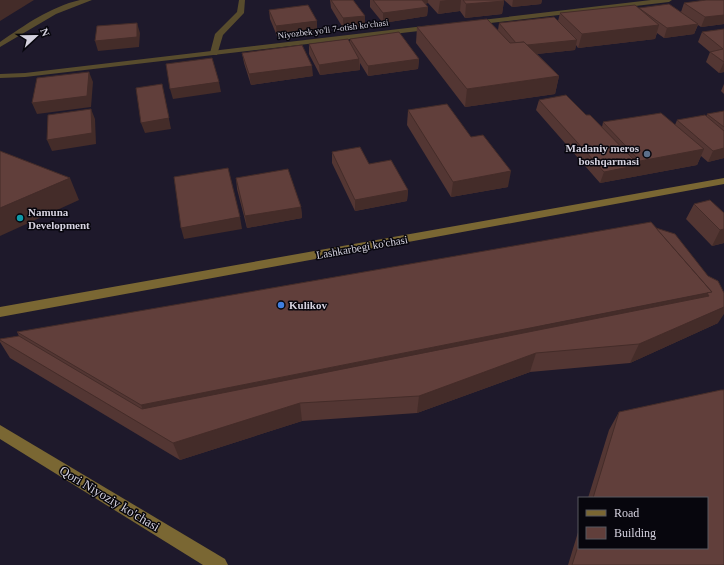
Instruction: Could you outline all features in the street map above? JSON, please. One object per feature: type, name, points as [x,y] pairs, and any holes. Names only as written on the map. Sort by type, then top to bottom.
[{"type":"street","points":[[0,45],[51,13],[72,4],[89,0]]},
{"type":"street","points":[[214,52],[219,34],[240,13],[242,0]]},
{"type":"street","points":[[464,24],[669,0]]},
{"type":"street","name":"Niyozbek yo'li 7-otish ko'chasi","points":[[0,76],[25,75],[440,26]]},
{"type":"street","name":"Lashkarbegi ko'chasi","points":[[0,312],[724,181]]},
{"type":"street","name":"Qori Niyoziy ko'chasi","points":[[0,431],[220,565]]},
{"type":"building","points":[[331,0],[353,0],[365,16],[343,18]]},
{"type":"building","points":[[373,0],[422,0],[428,7],[383,13]]},
{"type":"building","points":[[463,0],[503,0],[504,1],[466,4]]},
{"type":"building","points":[[706,0],[724,0],[724,15],[705,17],[684,3]]},
{"type":"building","points":[[669,4],[698,24],[667,28],[639,8]]},
{"type":"building","points":[[308,5],[317,21],[276,26],[269,10]]},
{"type":"building","points":[[635,5],[659,25],[582,34],[560,13]]},
{"type":"building","points":[[554,17],[577,40],[527,45],[524,42],[516,43],[499,23]]},
{"type":"building","points":[[487,19],[510,43],[524,42],[559,76],[467,89],[417,27]]},
{"type":"building","points":[[137,23],[137,37],[95,41],[97,26]]},
{"type":"building","points":[[724,29],[724,62],[710,52],[723,49],[702,32]]},
{"type":"building","points":[[399,32],[419,59],[368,66],[350,39]]},
{"type":"building","points":[[348,39],[359,59],[319,65],[309,44]]},
{"type":"building","points":[[302,45],[312,66],[249,74],[242,53]]},
{"type":"building","points":[[212,58],[219,82],[170,89],[166,64]]},
{"type":"building","points":[[89,72],[87,96],[32,103],[37,78]]},
{"type":"building","points":[[162,84],[169,118],[141,123],[136,88]]},
{"type":"building","points":[[566,95],[586,115],[590,115],[639,165],[604,172],[539,100]]},
{"type":"building","points":[[447,104],[471,137],[483,135],[511,171],[453,182],[408,110]]},
{"type":"building","points":[[91,109],[92,133],[47,140],[48,115]]},
{"type":"building","points":[[724,111],[724,127],[707,114]]},
{"type":"building","points":[[661,113],[704,149],[640,161],[603,122]]},
{"type":"building","points":[[705,115],[724,131],[724,148],[713,151],[677,120]]},
{"type":"building","points":[[360,147],[369,164],[391,160],[408,190],[355,200],[332,152]]},
{"type":"building","points":[[0,151],[70,178],[0,208]]},
{"type":"building","points":[[228,168],[240,217],[181,228],[174,177]]},
{"type":"building","points":[[288,169],[301,207],[245,216],[236,178]]},
{"type":"building","points":[[710,200],[724,213],[724,229],[720,230],[694,204]]},
{"type":"building","points":[[651,222],[712,292],[141,405],[17,332],[203,300]]},
{"type":"building","points":[[656,228],[675,234],[708,276],[718,281],[724,293],[724,307],[639,344],[536,353],[419,396],[300,403],[173,443],[0,340],[19,336],[142,409],[709,296],[707,293],[712,292]]},
{"type":"building","points":[[724,390],[724,565],[572,565],[578,546],[578,549],[708,549],[708,497],[593,497],[619,412]]},
{"type":"place","name":"Madaniy meros boshqarmasi","points":[[647,154]]},
{"type":"place","name":"Namuna Development","points":[[20,218]]},
{"type":"place","name":"Kulikov","points":[[281,305]]}]
